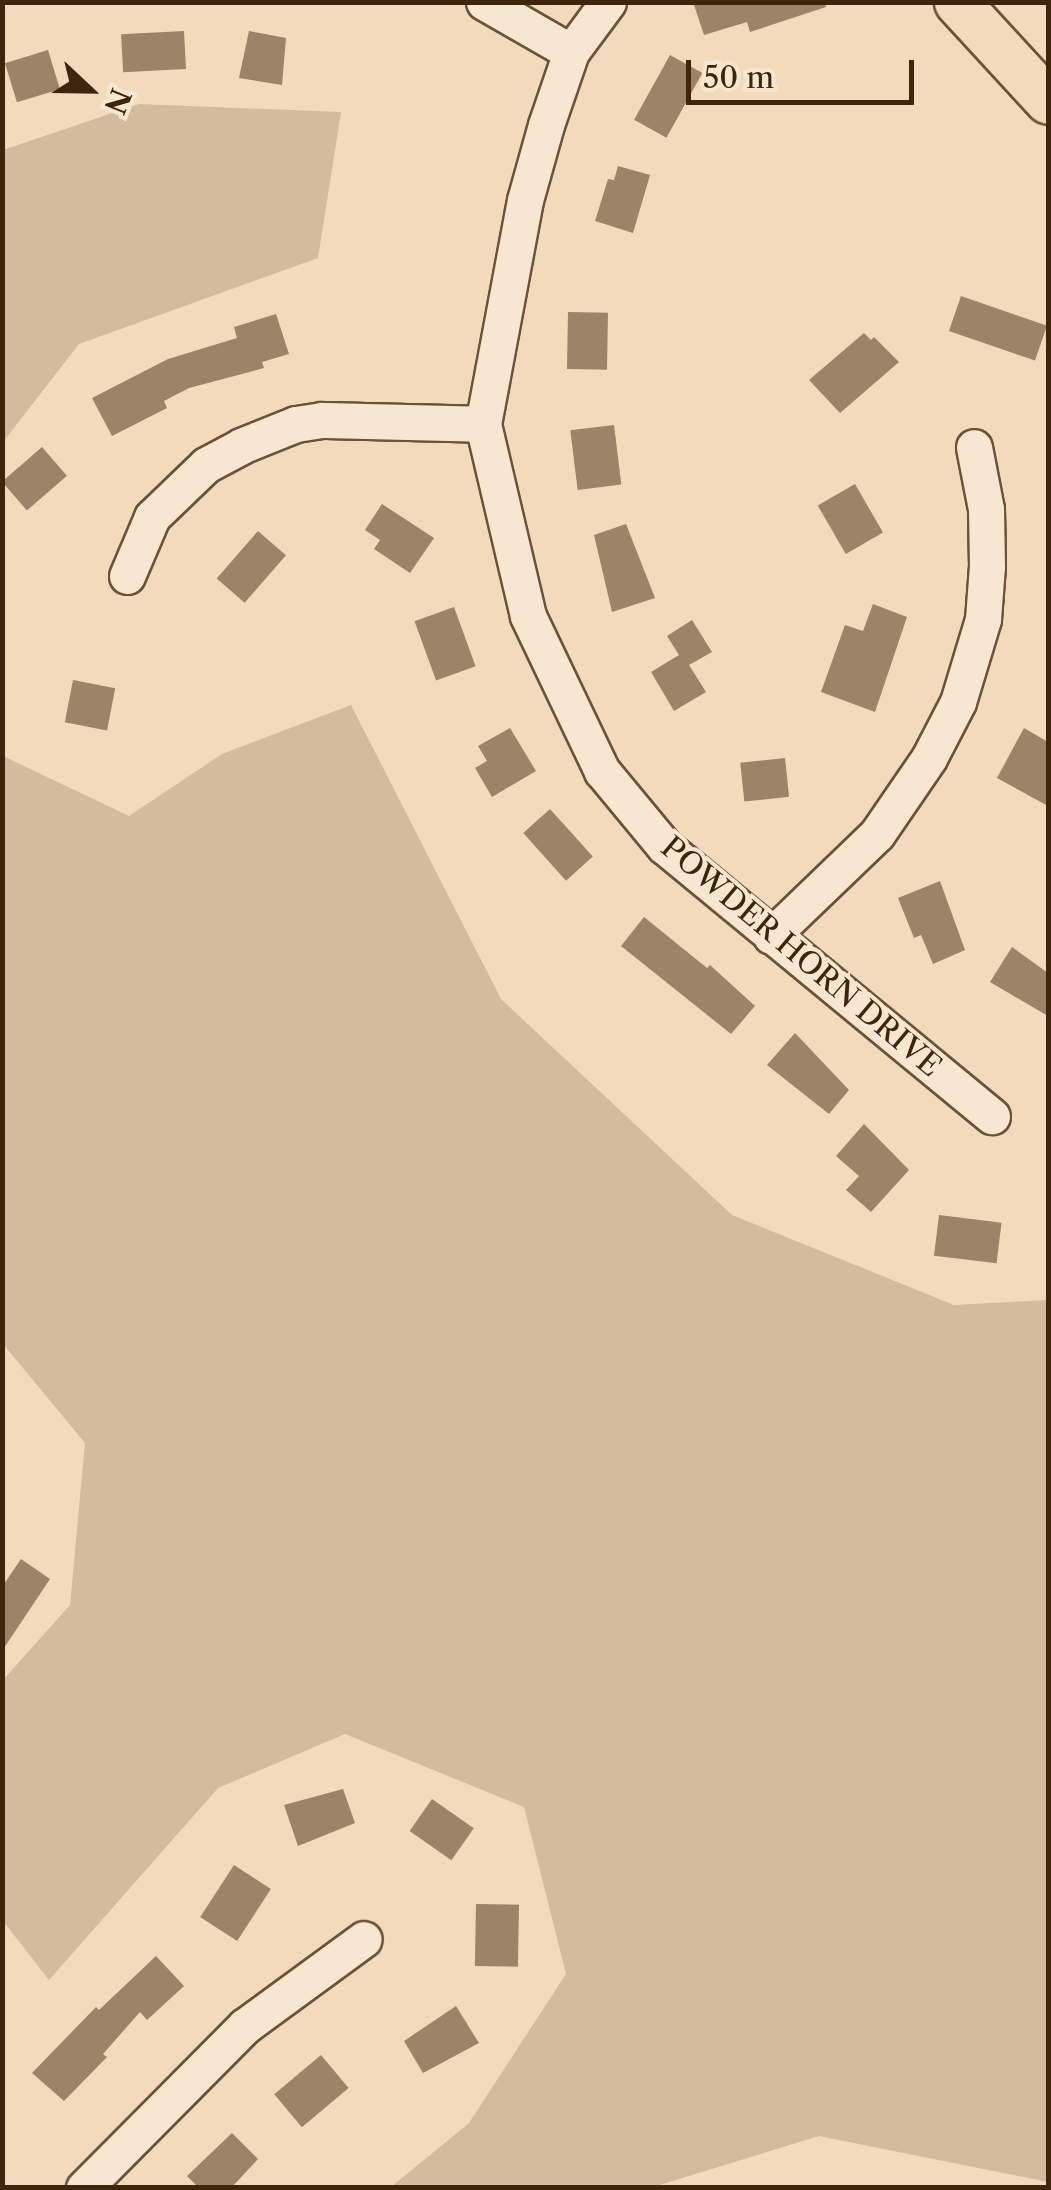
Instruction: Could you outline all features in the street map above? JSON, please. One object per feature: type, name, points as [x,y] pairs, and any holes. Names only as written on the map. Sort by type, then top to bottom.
[{"type":"main road","points":[[963,4],[1048,101]]},
{"type":"street","points":[[484,2],[570,52]]},
{"type":"street","name":"POWDER HORN DRIVE","points":[[608,2],[570,52],[525,200],[482,424],[528,616],[602,771],[664,846],[992,1116]]},
{"type":"street","points":[[127,576],[152,517],[206,465],[241,446],[296,424],[322,420],[482,424]]},
{"type":"street","points":[[771,936],[876,834],[929,758],[958,702],[974,660],[988,566],[986,508],[974,447]]},
{"type":"street","points":[[84,2188],[245,2026],[364,1939]]},
{"type":"shaded area","points":[[139,104],[341,112],[318,258],[79,344],[3,442],[3,150]]},
{"type":"shaded area","points":[[351,705],[501,999],[732,1215],[954,1305],[1048,1300],[1048,2182],[819,2136],[653,2187],[391,2187],[469,2123],[566,1974],[524,1807],[345,1734],[218,1788],[49,1980],[3,1921],[3,1680],[70,1605],[85,1443],[3,1344],[3,756],[129,816],[222,754]]},
{"type":"building","points":[[693,2],[825,2],[826,7],[750,32],[747,22],[704,35]]},
{"type":"building","points":[[184,31],[186,69],[123,72],[121,34]]},
{"type":"building","points":[[249,31],[286,38],[282,85],[239,78]]},
{"type":"building","points":[[48,50],[60,89],[17,102],[5,63]]},
{"type":"building","points":[[670,55],[702,73],[666,138],[634,120]]},
{"type":"building","points":[[618,166],[650,175],[633,233],[595,221],[608,179],[614,180]]},
{"type":"building","points":[[961,296],[1047,326],[1035,361],[949,331]]},
{"type":"building","points":[[568,312],[608,313],[607,370],[567,369]]},
{"type":"building","points":[[276,314],[289,354],[262,362],[264,368],[189,388],[164,401],[167,408],[112,436],[92,398],[168,359],[237,338],[234,327]]},
{"type":"building","points":[[864,333],[871,340],[874,337],[899,362],[840,413],[809,380]]},
{"type":"building","points":[[614,425],[621,485],[578,490],[570,430]]},
{"type":"building","points":[[42,447],[67,476],[27,510],[2,482]]},
{"type":"building","points":[[855,484],[883,532],[846,554],[818,506]]},
{"type":"building","points":[[382,504],[434,538],[410,573],[374,549],[380,540],[365,530]]},
{"type":"building","points":[[626,524],[655,598],[612,612],[594,535]]},
{"type":"building","points":[[258,531],[286,555],[245,603],[217,579]]},
{"type":"building","points":[[873,604],[907,617],[875,712],[821,692],[845,625],[863,631]]},
{"type":"building","points":[[454,607],[476,666],[436,681],[415,621]]},
{"type":"building","points":[[692,620],[712,652],[689,665],[706,692],[674,711],[651,672],[679,655],[667,636]]},
{"type":"building","points":[[73,680],[115,688],[107,730],[65,722]]},
{"type":"building","points":[[510,728],[536,771],[492,797],[475,768],[487,761],[478,746]]},
{"type":"building","points":[[1024,728],[1048,742],[1048,806],[997,778]]},
{"type":"building","points":[[785,758],[789,797],[744,801],[740,763]]},
{"type":"building","points":[[550,809],[593,857],[566,881],[523,833]]},
{"type":"building","points":[[940,881],[965,950],[933,964],[921,935],[914,938],[898,898]]},
{"type":"building","points":[[644,917],[707,968],[710,965],[755,1006],[731,1034],[621,946]]},
{"type":"building","points":[[1012,947],[1048,973],[1048,1016],[990,982]]},
{"type":"building","points":[[795,1033],[849,1090],[829,1114],[767,1065]]},
{"type":"building","points":[[864,1124],[909,1170],[871,1212],[846,1190],[859,1176],[836,1156]]},
{"type":"building","points":[[939,1215],[1002,1223],[997,1263],[934,1256]]},
{"type":"building","points":[[21,1559],[50,1579],[2,1651],[2,1587]]},
{"type":"building","points":[[343,1789],[355,1823],[298,1846],[284,1805]]},
{"type":"building","points":[[432,1799],[474,1828],[451,1860],[410,1831]]},
{"type":"building","points":[[234,1865],[271,1889],[237,1941],[200,1917]]},
{"type":"building","points":[[476,1904],[519,1905],[518,1967],[475,1966]]},
{"type":"building","points":[[156,1956],[184,1986],[147,2020],[140,2012],[103,2054],[107,2057],[64,2101],[32,2073],[96,2007],[99,2010]]},
{"type":"building","points":[[456,2006],[479,2043],[423,2073],[404,2041]]},
{"type":"building","points":[[321,2055],[349,2088],[302,2127],[274,2094]]},
{"type":"building","points":[[232,2133],[258,2159],[231,2188],[199,2188],[187,2176]]}]
